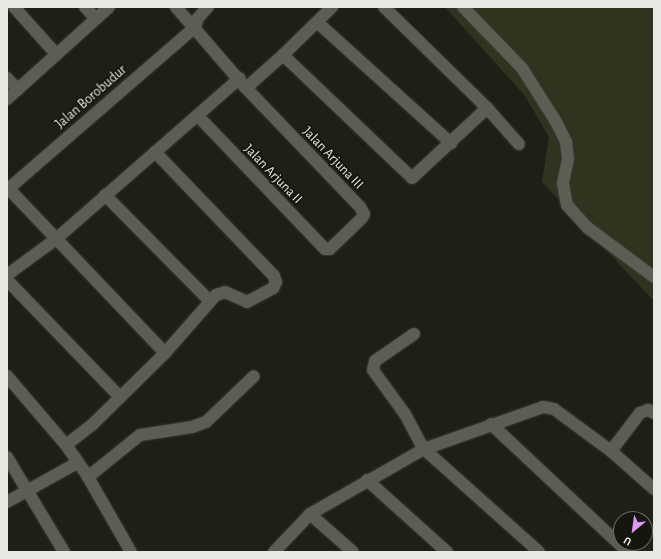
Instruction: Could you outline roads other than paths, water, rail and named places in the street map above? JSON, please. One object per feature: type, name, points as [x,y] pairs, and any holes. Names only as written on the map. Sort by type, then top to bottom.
[{"type":"street","points":[[14,7],[57,55]]},
{"type":"street","points":[[85,7],[96,19]]},
{"type":"street","points":[[7,99],[109,7]]},
{"type":"street","points":[[176,7],[243,83]]},
{"type":"street","name":"Jalan Borobudur","points":[[8,189],[195,27],[198,18],[208,7]]},
{"type":"street","points":[[7,275],[56,239],[105,194],[198,116],[284,55],[332,7]]},
{"type":"street","points":[[384,7],[487,108],[519,144]]},
{"type":"street","points":[[463,7],[522,68],[555,120],[566,142],[568,159],[564,183],[567,205],[588,228],[654,278]]},
{"type":"street","points":[[317,22],[451,143]]},
{"type":"street","points":[[284,55],[412,178],[487,108]]},
{"type":"street","points":[[7,78],[18,90]]},
{"type":"street","name":"Jalan Arjuna III","points":[[243,83],[364,214],[362,218],[330,249]]},
{"type":"street","name":"Jalan Arjuna II","points":[[198,116],[320,245],[330,249]]},
{"type":"street","points":[[66,445],[120,397],[165,353],[216,295],[225,292],[246,302],[258,298],[273,288],[274,276],[155,152]]},
{"type":"street","points":[[8,189],[165,353]]},
{"type":"street","points":[[105,194],[210,301]]},
{"type":"street","points":[[7,280],[120,397]]},
{"type":"street","points":[[414,334],[376,361],[373,370],[405,414],[424,449],[539,552]]},
{"type":"street","points":[[7,376],[66,445],[76,463],[88,477],[131,552]]},
{"type":"street","points":[[88,477],[140,435],[192,428],[206,422],[254,376]]},
{"type":"street","points":[[274,552],[310,514],[366,480],[424,449],[491,424],[549,406],[611,451],[654,489]]},
{"type":"street","points":[[611,451],[640,413],[648,410],[654,413]]},
{"type":"street","points":[[491,424],[628,552]]},
{"type":"street","points":[[7,456],[64,552]]},
{"type":"street","points":[[7,502],[76,463]]},
{"type":"street","points":[[366,480],[447,552]]},
{"type":"street","points":[[310,514],[352,552]]}]
